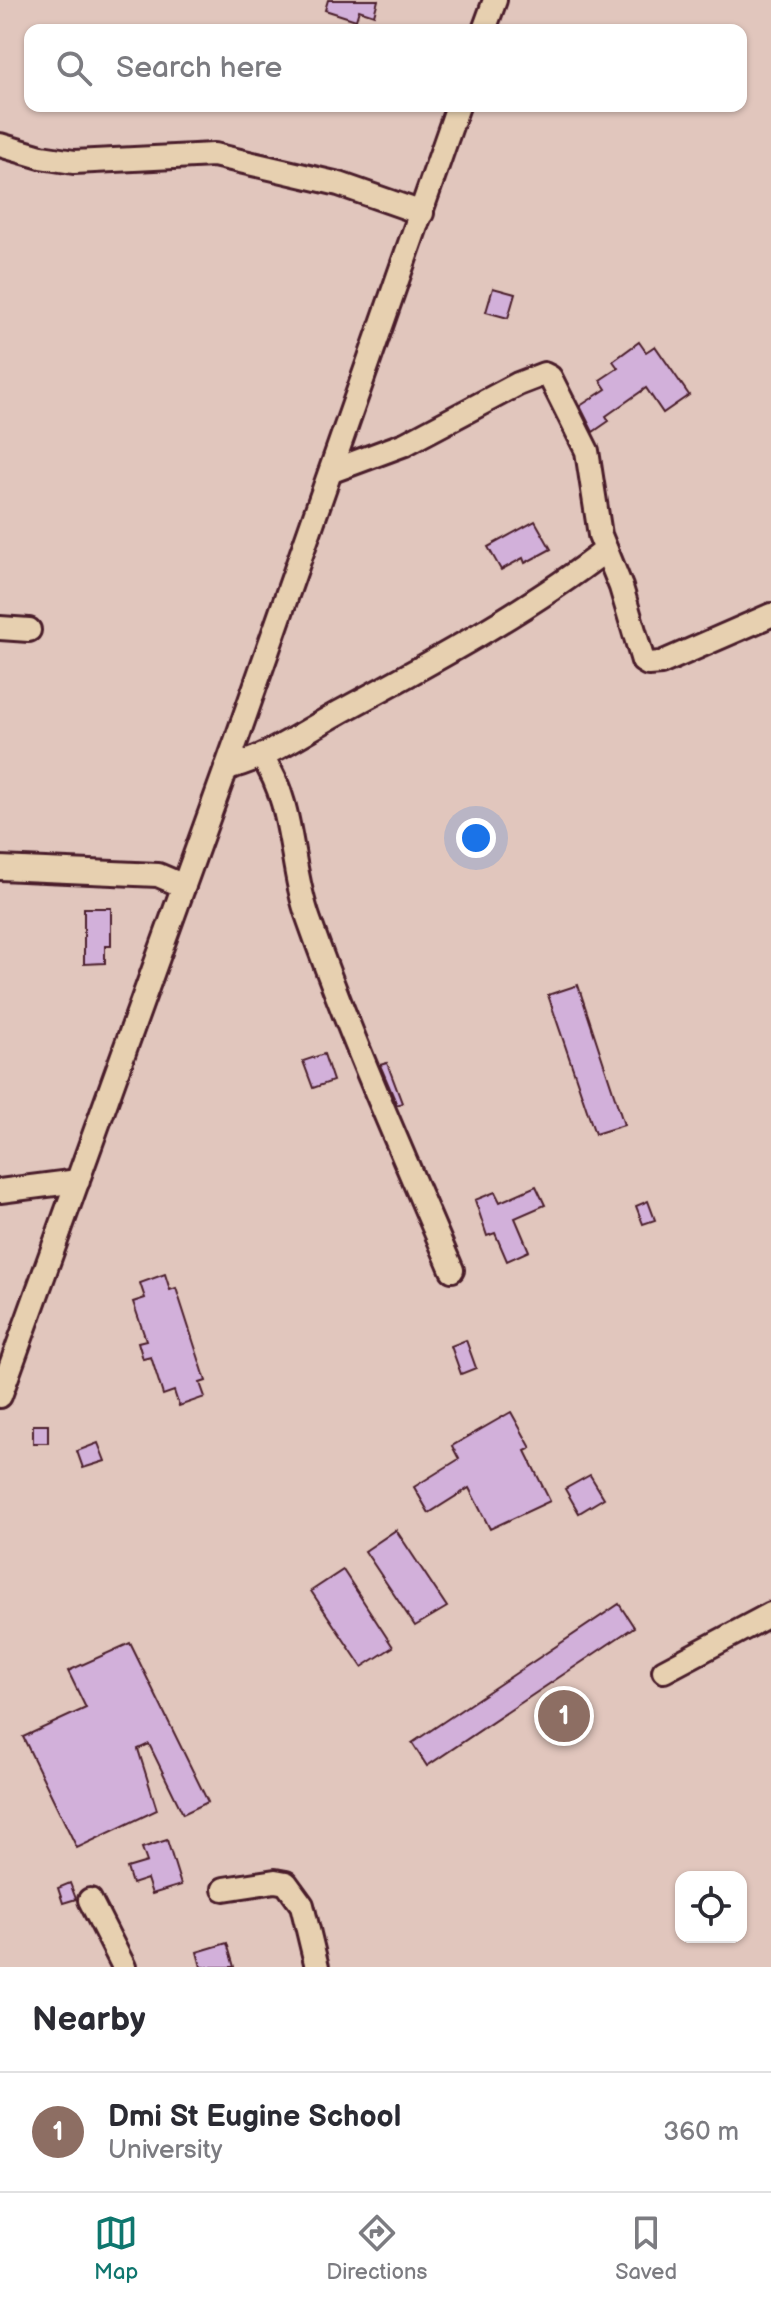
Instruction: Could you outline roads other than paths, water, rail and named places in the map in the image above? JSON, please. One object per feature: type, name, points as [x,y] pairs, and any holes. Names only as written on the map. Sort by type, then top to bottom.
[{"type":"street","points":[[486,24],[495,0]]},
{"type":"street","points":[[0,1396],[332,471],[456,112]]},
{"type":"street","points":[[0,145],[41,157],[74,162],[214,155],[339,184],[422,213]]},
{"type":"street","points":[[332,471],[405,444],[518,384],[544,374],[550,377],[587,451],[597,519],[643,661],[648,664],[661,663],[771,615]]},
{"type":"street","points":[[226,768],[262,757],[474,636],[606,550]]},
{"type":"street","points":[[0,628],[29,630]]},
{"type":"street","points":[[262,757],[281,788],[298,885],[308,918],[371,1082],[452,1270]]},
{"type":"street","points":[[0,868],[158,875],[184,886]]},
{"type":"street","points":[[0,1191],[78,1181]]},
{"type":"street","points":[[664,1671],[771,1614]]},
{"type":"street","points":[[224,1889],[275,1881],[286,1883],[302,1905],[317,1967]]},
{"type":"street","points":[[90,1900],[124,1967]]},
{"type":"place","name":"Dmi St Eugine School","points":[[564,1716]]}]
